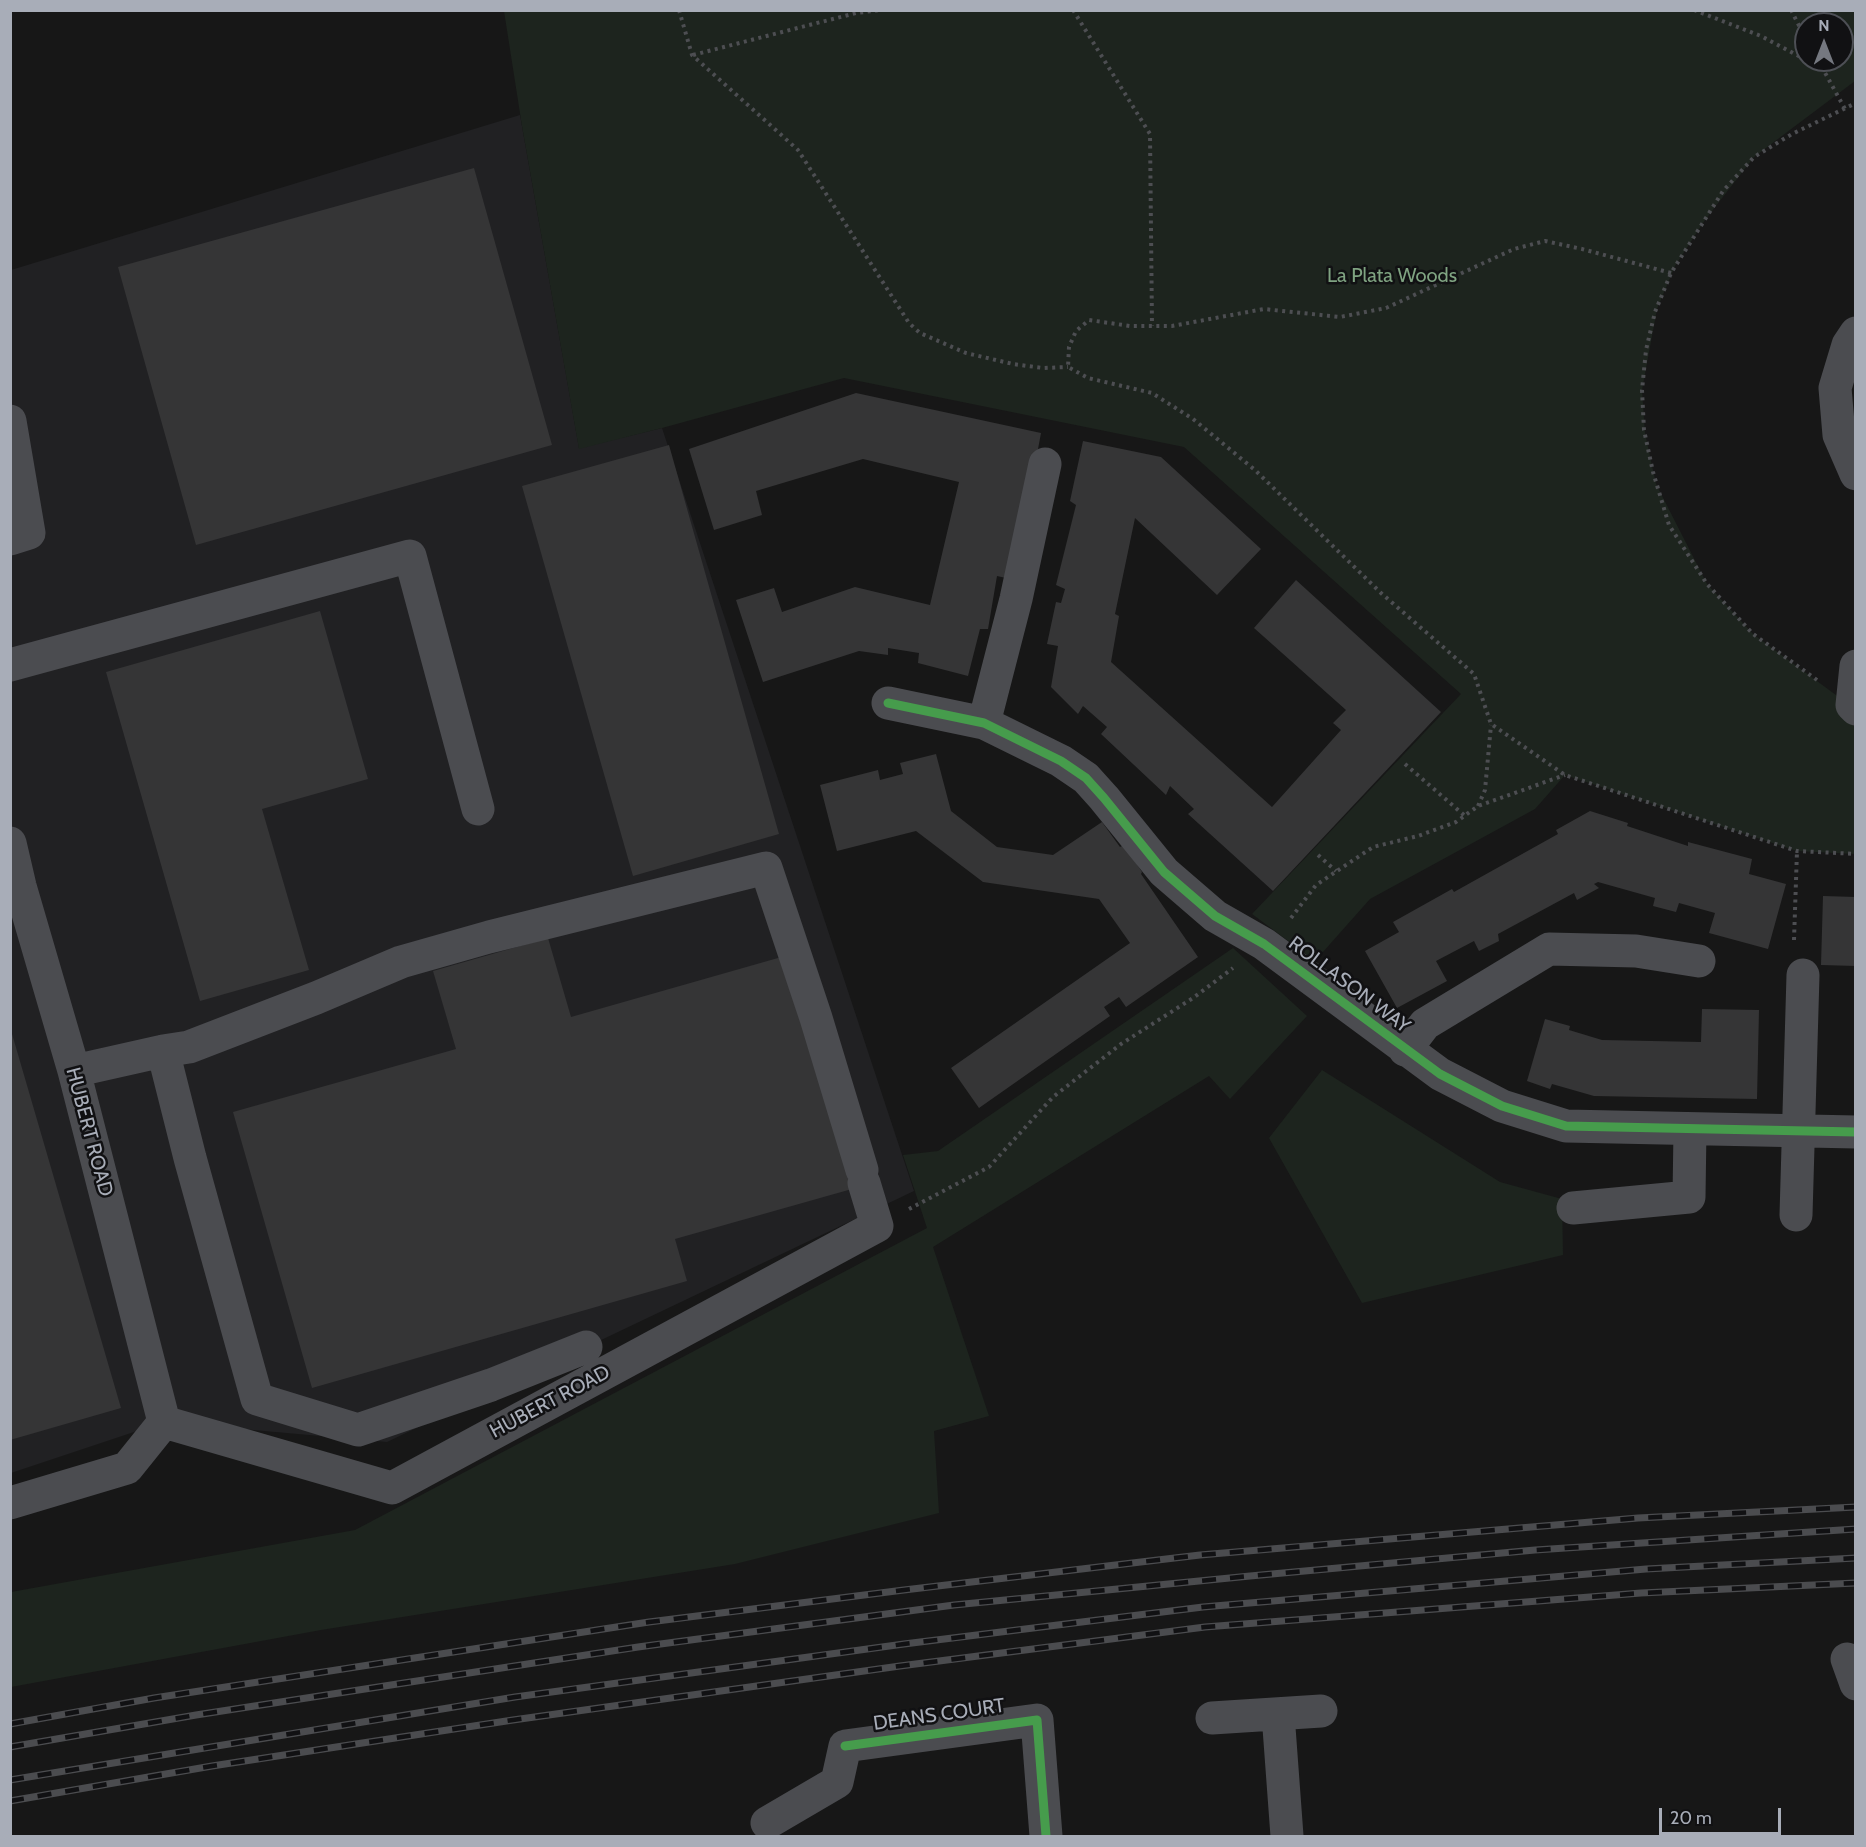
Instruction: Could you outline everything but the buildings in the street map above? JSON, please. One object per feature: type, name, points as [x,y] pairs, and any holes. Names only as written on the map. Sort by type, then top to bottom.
[{"type":"street","points":[[1856,333],[1848,345],[1835,388],[1839,435],[1856,474]]},
{"type":"street","points":[[10,421],[29,533],[10,539]]},
{"type":"street","points":[[984,723],[1016,599],[1045,464]]},
{"type":"street","points":[[10,665],[410,556],[478,809]]},
{"type":"street","points":[[1854,707],[1856,666]]},
{"type":"street","name":"ROLLASON WAY","points":[[888,703],[984,723],[1061,761],[1086,778],[1164,872],[1215,916],[1264,944],[1440,1074],[1502,1106],[1566,1126],[1856,1132]]},
{"type":"street","name":"HUBERT ROAD","points":[[10,843],[20,886],[74,1071],[164,1422],[392,1488],[877,1226]]},
{"type":"street","points":[[74,1071],[189,1047],[401,962],[500,934],[766,868],[816,1018],[877,1226]]},
{"type":"street","points":[[1405,1050],[1425,1024],[1549,949],[1636,951],[1699,962]]},
{"type":"street","points":[[1796,1215],[1803,975]]},
{"type":"street","points":[[163,1051],[190,1158],[257,1399],[358,1430],[491,1385],[586,1347]]},
{"type":"street","points":[[1573,1208],[1689,1197],[1690,1129]]},
{"type":"street","points":[[10,1503],[127,1468],[164,1422]]},
{"type":"street","points":[[1212,1718],[1321,1712]]},
{"type":"street","points":[[1278,1714],[1287,1836]]},
{"type":"street","name":"DEANS COURT","points":[[767,1823],[837,1782],[845,1746],[1037,1720],[1046,1836]]},
{"type":"path","points":[[679,10],[692,55],[798,150],[909,323],[920,333],[966,353],[1043,368],[1068,367],[1088,378],[1152,393],[1192,419],[1255,470],[1381,593],[1474,674],[1491,724],[1485,790],[1478,806]]},
{"type":"path","points":[[692,55],[856,14],[881,10]]},
{"type":"path","points":[[1074,10],[1150,134],[1152,326]]},
{"type":"path","points":[[1694,10],[1761,36],[1794,54]]},
{"type":"path","points":[[1825,72],[1845,110]]},
{"type":"path","points":[[1854,707],[1753,634],[1707,584],[1669,525],[1653,472],[1644,430],[1642,390],[1646,350],[1655,312],[1671,273],[1723,191],[1754,157],[1792,134],[1856,103]]},
{"type":"path","points":[[1068,367],[1069,347],[1072,339],[1076,331],[1089,320],[1130,326],[1172,326],[1264,309],[1340,317],[1386,308],[1514,249],[1545,241],[1671,273]]},
{"type":"path","points":[[1491,724],[1565,775],[1797,851],[1856,854]]},
{"type":"path","points":[[1404,764],[1465,816]]},
{"type":"path","points":[[877,1226],[989,1167],[1053,1097],[1120,1044],[1193,998],[1264,944],[1284,927],[1316,885],[1336,871],[1373,847],[1418,836],[1456,822],[1478,806],[1565,775]]},
{"type":"path","points":[[1797,851],[1793,966],[1803,975]]},
{"type":"path","points":[[1318,855],[1336,871]]},
{"type":"shaded area","points":[[520,115],[579,448],[662,428],[914,1191],[387,1442],[164,1422],[11,1473],[11,270]]},
{"type":"green space","name":"La Plata Woods","points":[[504,11],[1855,11],[1855,81],[1754,157],[1705,220],[1675,266],[1657,309],[1642,390],[1645,433],[1656,484],[1707,584],[1753,634],[1855,709],[1855,854],[1797,851],[1565,775],[1535,809],[1370,899],[1315,961],[1252,914],[1461,694],[1184,447],[844,378],[579,449]]},
{"type":"green space","points":[[1233,948],[1307,1016],[1230,1099],[1209,1076],[933,1247],[989,1416],[934,1431],[939,1513],[735,1564],[321,1630],[11,1687],[11,1592],[355,1530],[927,1228],[903,1155],[938,1151]]},
{"type":"green space","points":[[1322,1070],[1500,1182],[1562,1199],[1563,1255],[1362,1303],[1269,1138]]},
{"type":"railway","points":[[10,1724],[154,1698],[649,1622],[1200,1555],[1638,1518],[1856,1507]]},
{"type":"railway","points":[[10,1747],[196,1715],[638,1647],[954,1605],[1535,1550],[1856,1529]]},
{"type":"railway","points":[[10,1780],[515,1697],[904,1644],[1203,1607],[1646,1569],[1856,1558]]},
{"type":"railway","points":[[10,1801],[212,1766],[513,1720],[900,1666],[1205,1627],[1641,1593],[1856,1583]]},
{"type":"cycle path","points":[[888,703],[984,723],[1061,761],[1086,778],[1164,872],[1215,916],[1264,944],[1440,1074],[1502,1106],[1566,1126],[1856,1132]]},
{"type":"cycle path","points":[[845,1746],[1037,1720],[1046,1836]]}]
